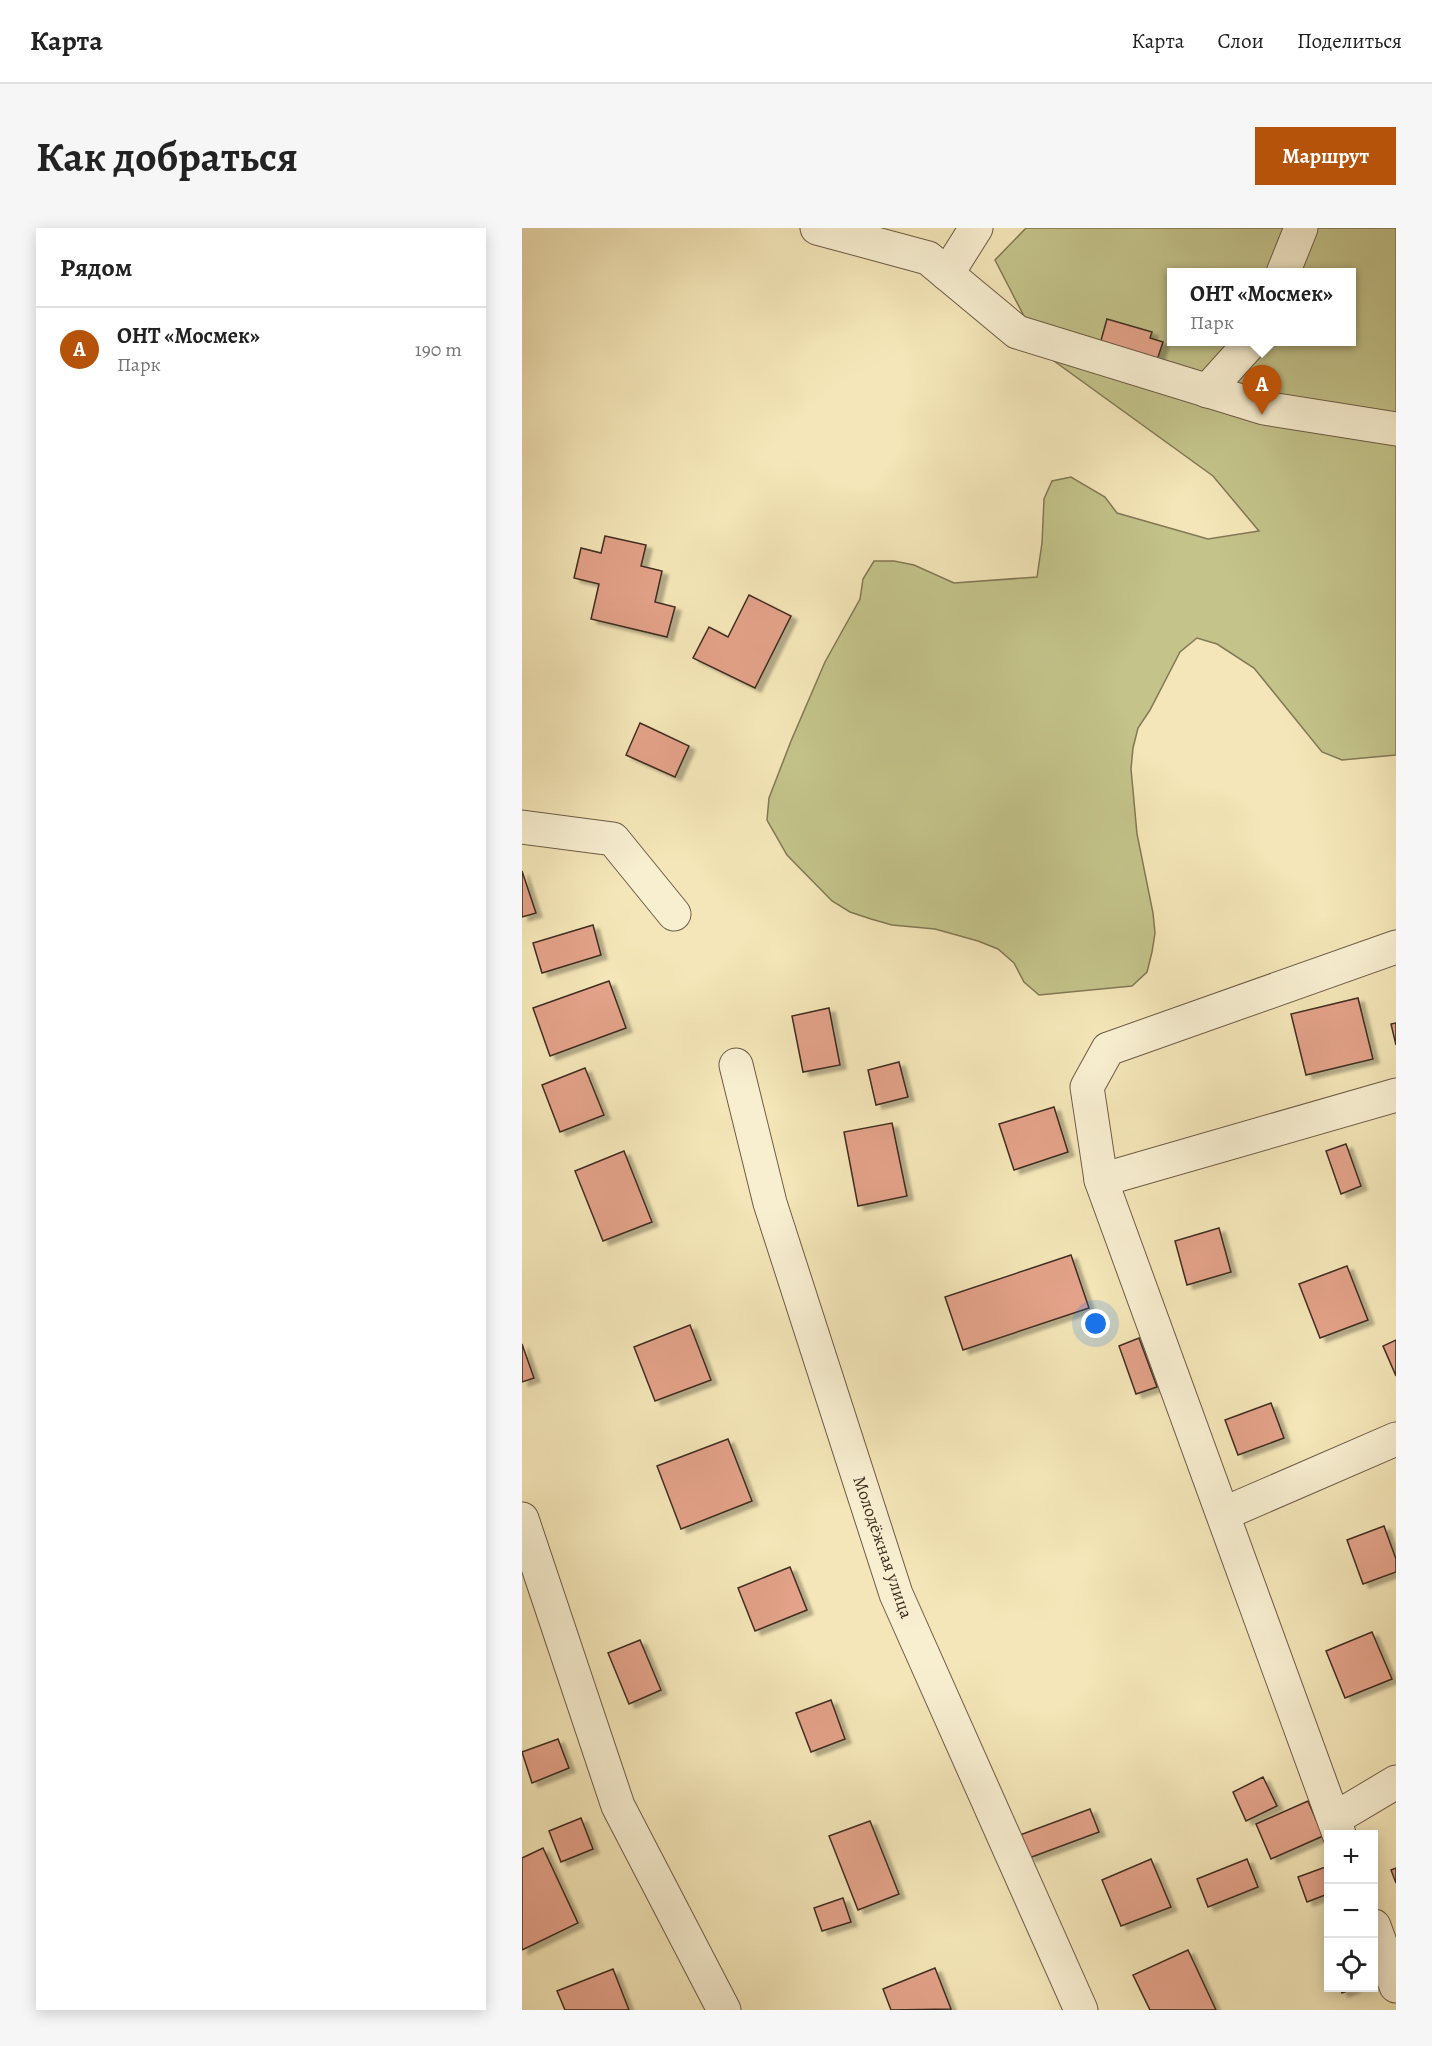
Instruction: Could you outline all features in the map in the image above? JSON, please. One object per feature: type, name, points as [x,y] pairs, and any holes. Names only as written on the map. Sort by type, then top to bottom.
[{"type":"street","points":[[817,228],[928,258],[1017,332],[1264,408],[1396,429]]},
{"type":"street","points":[[947,274],[976,228]]},
{"type":"street","points":[[1285,268],[1301,228]]},
{"type":"street","points":[[1207,391],[1247,346]]},
{"type":"street","points":[[522,827],[613,839],[674,914]]},
{"type":"street","points":[[1396,947],[1108,1049],[1087,1087],[1101,1180],[1336,1827],[1396,1782]]},
{"type":"street","name":"Молодёжная улица","points":[[736,1065],[770,1203],[896,1594],[1082,2010]]},
{"type":"street","points":[[1101,1180],[1396,1095]]},
{"type":"street","points":[[1223,1514],[1396,1439]]},
{"type":"street","points":[[522,1519],[618,1806],[724,2010]]},
{"type":"street","points":[[1378,1937],[1396,1986]]},
{"type":"green space","points":[[1026,228],[1396,228],[1396,755],[1342,760],[1322,752],[1254,668],[1217,644],[1197,638],[1180,652],[1138,728],[1133,748],[1131,769],[1137,834],[1155,933],[1147,972],[1132,986],[1039,995],[1024,982],[1014,963],[998,949],[935,929],[892,925],[871,919],[850,912],[832,901],[787,855],[767,820],[769,798],[791,741],[825,662],[860,599],[863,579],[874,561],[894,561],[914,565],[954,583],[1037,577],[1042,543],[1044,499],[1052,481],[1071,477],[1105,497],[1117,513],[1208,539],[1259,531],[1213,476],[1043,353],[995,260]]},
{"type":"building","points":[[1107,319],[1152,332],[1150,338],[1163,342],[1157,360],[1100,344]]},
{"type":"building","points":[[605,536],[646,545],[641,566],[662,571],[655,602],[675,607],[667,637],[591,619],[599,584],[574,578],[581,548],[601,553]]},
{"type":"building","points":[[749,595],[791,616],[755,688],[693,658],[709,627],[728,637]]},
{"type":"building","points":[[640,723],[689,746],[675,777],[626,755]]},
{"type":"building","points":[[522,871],[536,913],[522,917]]},
{"type":"building","points":[[593,925],[601,955],[542,973],[533,943]]},
{"type":"building","points":[[609,981],[626,1028],[550,1056],[533,1008]]},
{"type":"building","points":[[1358,998],[1373,1059],[1306,1075],[1291,1014]]},
{"type":"building","points":[[829,1008],[840,1065],[803,1072],[792,1016]]},
{"type":"building","points":[[1396,1023],[1396,1045],[1391,1024]]},
{"type":"building","points":[[899,1062],[908,1097],[876,1105],[868,1070]]},
{"type":"building","points":[[585,1068],[604,1115],[560,1132],[542,1085]]},
{"type":"building","points":[[1054,1107],[1068,1152],[1014,1170],[999,1124]]},
{"type":"building","points":[[892,1123],[907,1196],[858,1206],[844,1132]]},
{"type":"building","points":[[1346,1144],[1361,1186],[1341,1194],[1326,1151]]},
{"type":"building","points":[[624,1151],[652,1222],[603,1241],[575,1171]]},
{"type":"building","points":[[1219,1228],[1231,1272],[1187,1285],[1175,1241]]},
{"type":"building","points":[[1071,1255],[1089,1308],[963,1350],[945,1297]]},
{"type":"building","points":[[1347,1266],[1368,1320],[1320,1338],[1299,1284]]},
{"type":"building","points":[[690,1325],[711,1380],[655,1401],[634,1347]]},
{"type":"building","points":[[1139,1338],[1157,1387],[1136,1394],[1119,1346]]},
{"type":"building","points":[[1396,1340],[1396,1376],[1383,1346]]},
{"type":"building","points":[[522,1344],[534,1378],[522,1382]]},
{"type":"building","points":[[1271,1403],[1284,1438],[1238,1455],[1225,1420]]},
{"type":"building","points":[[728,1439],[752,1501],[681,1529],[657,1466]]},
{"type":"building","points":[[1384,1526],[1396,1559],[1396,1572],[1363,1584],[1347,1540]]},
{"type":"building","points":[[790,1567],[807,1610],[755,1631],[738,1588]]},
{"type":"building","points":[[1372,1632],[1392,1679],[1345,1698],[1326,1651]]},
{"type":"building","points":[[640,1640],[661,1690],[629,1704],[608,1653]]},
{"type":"building","points":[[831,1700],[845,1739],[811,1752],[796,1713]]},
{"type":"building","points":[[558,1739],[569,1768],[532,1783],[522,1752]]},
{"type":"building","points":[[1263,1777],[1277,1806],[1246,1821],[1233,1792]]},
{"type":"building","points":[[1308,1801],[1323,1836],[1271,1859],[1256,1824]]},
{"type":"building","points":[[1090,1809],[1099,1832],[1029,1858],[1020,1835]]},
{"type":"building","points":[[581,1818],[593,1849],[561,1862],[549,1831]]},
{"type":"building","points":[[870,1821],[899,1894],[858,1910],[829,1836]]},
{"type":"building","points":[[543,1848],[578,1923],[522,1950],[522,1858]]},
{"type":"building","points":[[1151,1859],[1171,1907],[1121,1926],[1102,1880]]},
{"type":"building","points":[[1247,1859],[1258,1887],[1208,1907],[1197,1879]]},
{"type":"building","points":[[1324,1867],[1324,1896],[1307,1902],[1298,1877]]},
{"type":"building","points":[[1396,1868],[1396,1883],[1391,1870]]},
{"type":"building","points":[[843,1898],[851,1922],[822,1931],[814,1908]]},
{"type":"building","points":[[1188,1950],[1216,2010],[1150,2010],[1133,1975]]},
{"type":"building","points":[[935,1968],[951,2009],[891,2010],[883,1989]]},
{"type":"building","points":[[613,1969],[629,2010],[565,2010],[557,1991]]},
{"type":"place","name":"ОНТ «Мосмек»","points":[[1262,415]]}]
